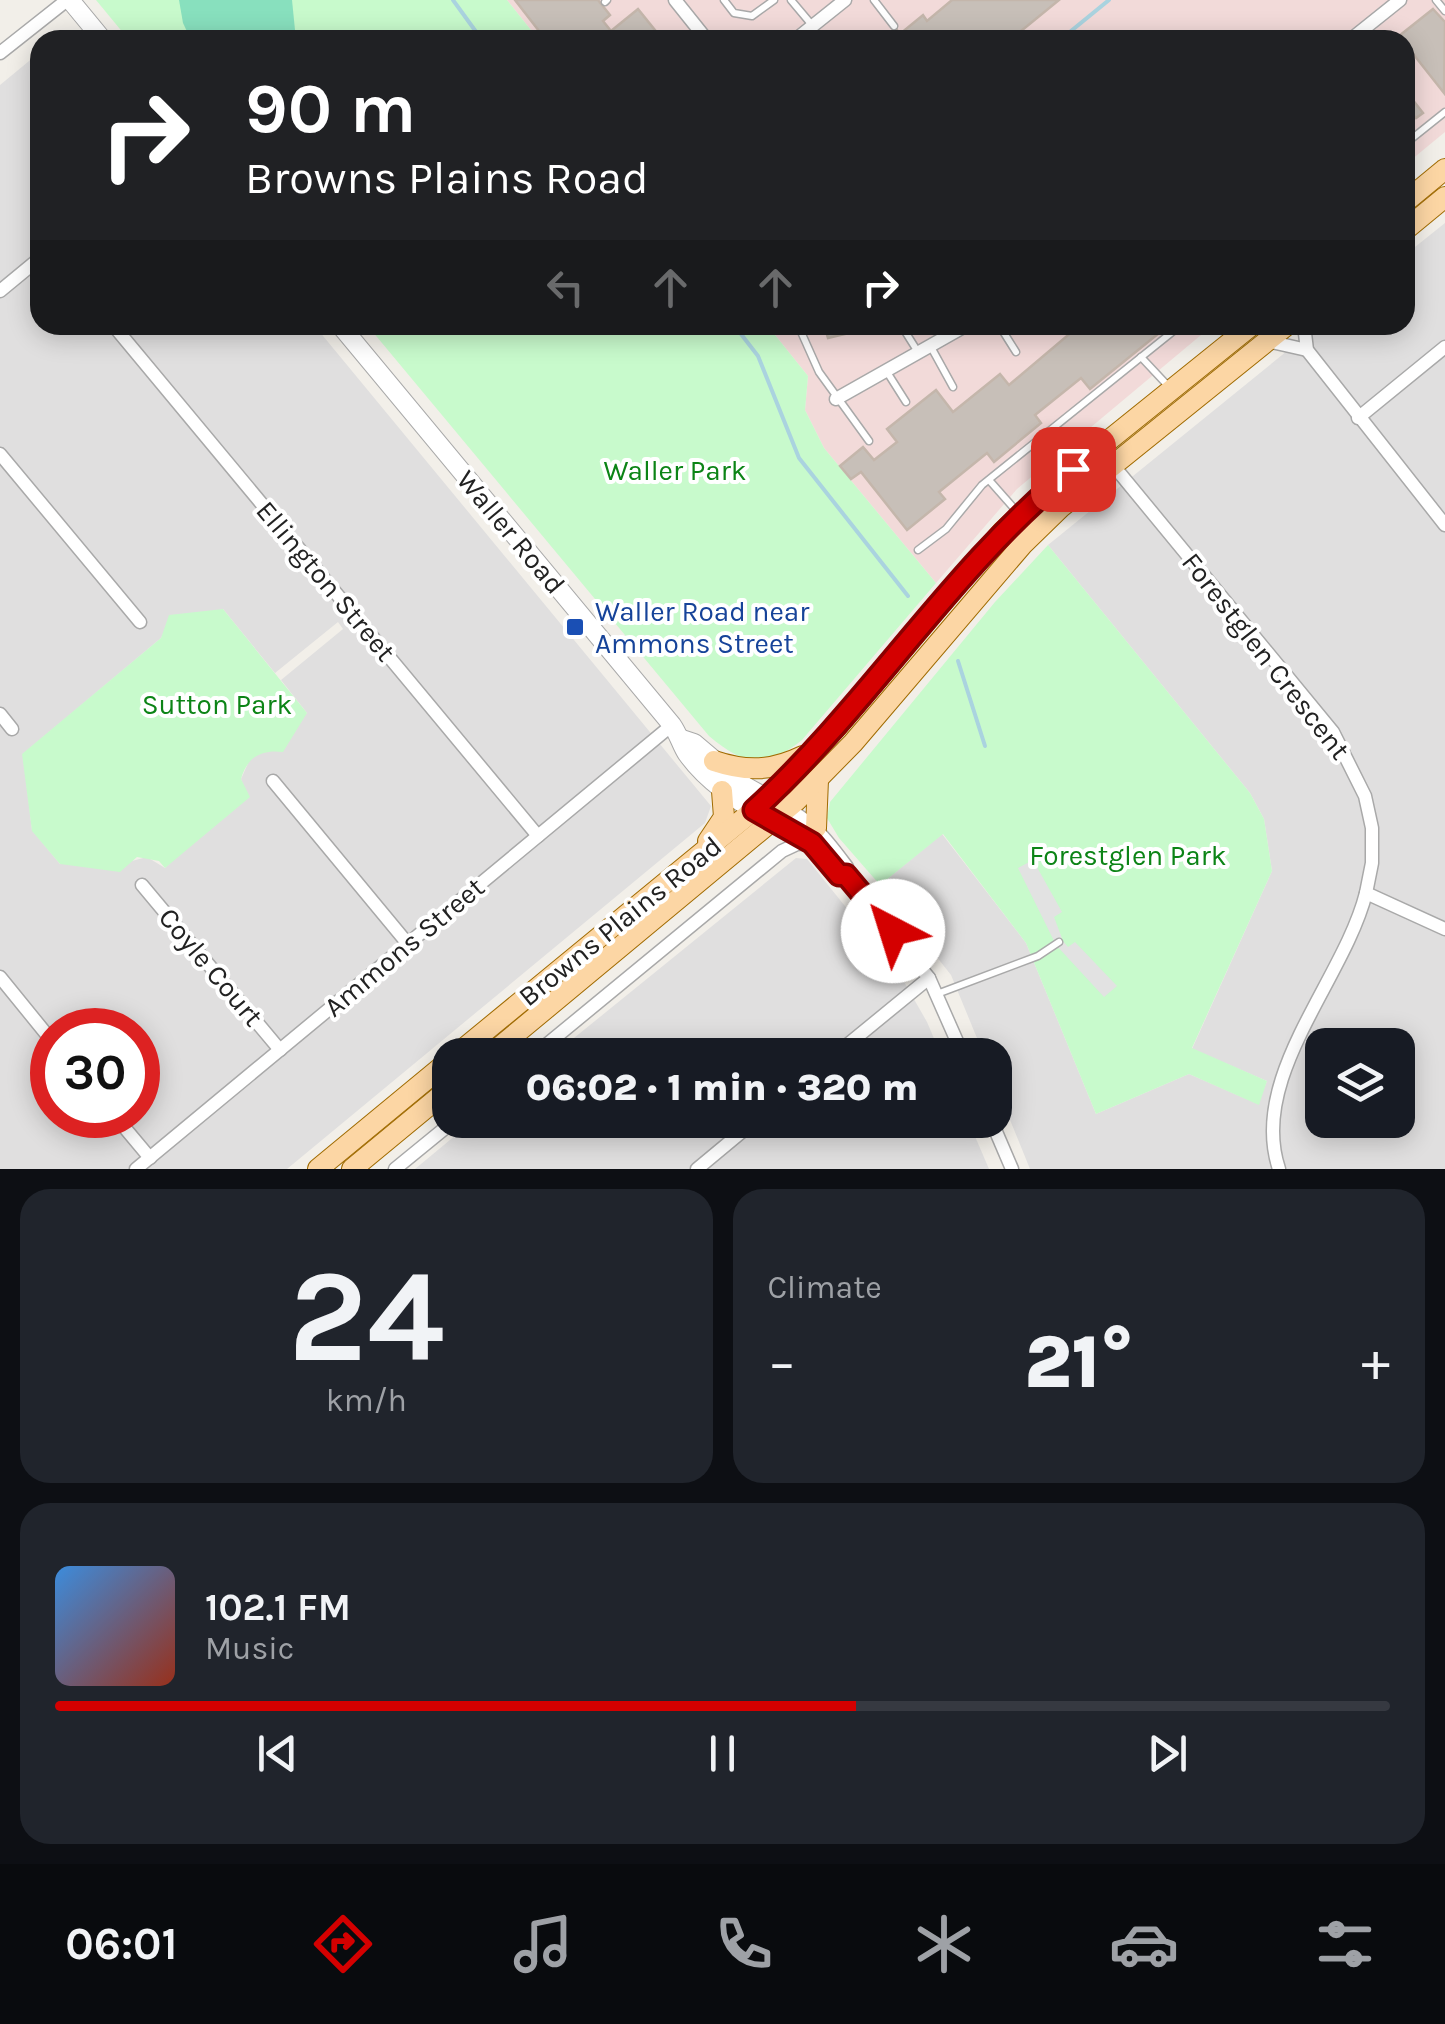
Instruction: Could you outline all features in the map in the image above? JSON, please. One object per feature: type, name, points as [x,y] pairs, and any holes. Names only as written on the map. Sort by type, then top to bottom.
[{"type":"main road","points":[[1415,194],[1445,169]]},
{"type":"main road","points":[[1415,222],[1445,197]]},
{"type":"main road","name":"Browns Plains Road","points":[[477,1038],[760,805],[816,750],[1020,514],[1239,335]]},
{"type":"main road","name":"Browns Plains Road","points":[[511,1038],[780,816],[818,780],[1023,544],[1274,335]]},
{"type":"main road","points":[[714,761],[739,770],[758,770],[782,766],[816,750]]},
{"type":"main road","points":[[814,836],[818,780]]},
{"type":"main road","points":[[695,859],[724,817],[722,791]]},
{"type":"main road","points":[[318,1169],[432,1075]]},
{"type":"main road","points":[[352,1169],[432,1103]]},
{"type":"street","points":[[30,30],[68,0],[94,30]]},
{"type":"street","points":[[674,0],[699,30]]},
{"type":"street","points":[[807,30],[845,0]]},
{"type":"street","points":[[1362,30],[1400,0]]},
{"type":"street","points":[[0,54],[30,30]]},
{"type":"street","points":[[0,291],[30,266]]},
{"type":"street","name":"Ellington Street","points":[[121,335],[538,836]]},
{"type":"street","name":"Waller Road","points":[[348,335],[677,732],[684,750],[722,791],[780,816]]},
{"type":"street","points":[[836,400],[950,335]]},
{"type":"street","points":[[1305,335],[1307,350],[1445,524]]},
{"type":"street","points":[[1267,341],[1307,350]]},
{"type":"street","points":[[1358,418],[1445,347]]},
{"type":"street","name":"Forestglen Crescent","points":[[1099,448],[1333,732],[1354,766],[1372,828],[1372,863],[1366,893],[1280,1082],[1272,1129],[1280,1169]]},
{"type":"street","points":[[0,454],[140,622]]},
{"type":"street","points":[[0,714],[12,728]]},
{"type":"street","name":"Ammons Street","points":[[136,1169],[538,836],[677,732]]},
{"type":"street","name":"Waller Road","points":[[677,732],[694,742],[760,805]]},
{"type":"street","points":[[273,781],[408,944]]},
{"type":"street","points":[[780,816],[814,836],[847,867],[846,875],[929,978],[956,1038]]},
{"type":"street","name":"Browns Plains Road","points":[[555,1038],[771,860],[791,845],[814,836]]},
{"type":"street","name":"Coyle Court","points":[[142,885],[280,1050]]},
{"type":"street","points":[[1366,893],[1445,929]]},
{"type":"street","points":[[0,977],[30,1014]]},
{"type":"street","points":[[856,1038],[929,978]]},
{"type":"street","points":[[133,1138],[150,1158]]},
{"type":"street","points":[[396,1169],[433,1138]]},
{"type":"street","points":[[696,1169],[734,1138]]},
{"type":"street","points":[[999,1138],[1012,1169]]},
{"type":"lane","points":[[724,0],[734,13],[752,16],[774,0]]},
{"type":"lane","points":[[791,0],[812,26]]},
{"type":"lane","points":[[874,0],[894,26]]},
{"type":"lane","points":[[1436,0],[1445,10]]},
{"type":"lane","points":[[1415,136],[1445,112]]},
{"type":"lane","points":[[801,335],[808,354],[836,400],[870,442]]},
{"type":"lane","points":[[915,335],[931,346],[953,387]]},
{"type":"lane","points":[[931,346],[933,335]]},
{"type":"lane","points":[[1006,335],[1016,352]]},
{"type":"lane","points":[[918,550],[946,529],[989,480],[1168,335]]},
{"type":"lane","points":[[1142,356],[1171,389]]},
{"type":"lane","points":[[886,371],[906,402]]},
{"type":"lane","points":[[989,480],[1020,514]]},
{"type":"lane","points":[[937,994],[1038,956],[1059,942]]},
{"type":"shaded area","points":[[507,0],[1445,0],[1445,132],[1415,157],[1415,30],[531,30]]},
{"type":"shaded area","points":[[30,60],[30,335],[322,335],[711,806],[705,823],[445,1038],[432,1038],[432,1049],[287,1169],[0,1169],[0,85]],"holes":[[[223,609],[275,673],[338,622],[343,629],[281,680],[307,713],[272,750],[260,752],[249,761],[241,779],[244,787],[165,868],[147,857],[128,862],[60,864],[32,830],[23,754],[161,638],[167,627]]]},
{"type":"shaded area","points":[[1445,223],[1445,1169],[1030,1169],[1012,1125],[1012,1038],[977,1038],[951,975],[880,885],[942,834],[1026,943],[1096,1114],[1189,1074],[1258,1104],[1267,1081],[1192,1049],[1272,871],[1264,819],[1250,793],[1048,545],[1307,335],[1415,335],[1415,247]]},
{"type":"shaded area","points":[[775,335],[1201,335],[1017,489],[936,583],[824,448],[805,410],[808,376]]},
{"type":"shaded area","points":[[796,858],[807,859],[899,973],[934,1038],[574,1038]]},
{"type":"shaded area","points":[[1033,860],[1062,912],[1054,917],[1063,941],[1068,947],[1075,942],[1117,986],[1104,997],[1056,945],[1018,868]]},
{"type":"shaded area","points":[[452,1138],[976,1138],[989,1169],[415,1169]]},
{"type":"green space","points":[[96,0],[507,0],[531,30],[121,30]]},
{"type":"green space","points":[[179,0],[292,0],[295,30],[186,30]]},
{"type":"green space","name":"Waller Park","points":[[375,335],[775,335],[808,376],[805,410],[824,448],[936,583],[802,740],[789,750],[755,760],[733,754],[709,736]]},
{"type":"green space","name":"Forestglen Park","points":[[1048,545],[1250,793],[1264,819],[1272,871],[1192,1048],[1267,1081],[1259,1105],[1189,1074],[1096,1114],[1026,943],[943,834],[880,885],[827,818],[830,802],[995,602]]},
{"type":"green space","name":"Sutton Park","points":[[223,609],[307,713],[283,752],[262,753],[251,760],[241,779],[250,797],[165,868],[159,861],[137,857],[120,872],[60,864],[32,831],[22,754],[161,638],[169,615]]},
{"type":"building","points":[[515,0],[598,0],[610,15],[603,21],[610,30],[538,30]]},
{"type":"building","points":[[952,0],[1059,0],[1022,30],[905,30],[923,15],[927,21]]},
{"type":"building","points":[[638,9],[655,30],[612,30]]},
{"type":"building","points":[[1433,9],[1445,22],[1444,93],[1415,56],[1415,30],[1407,30]]},
{"type":"building","points":[[1415,103],[1423,113],[1415,117]]},
{"type":"building","points":[[1068,335],[1157,335],[1090,389],[1081,378],[1035,415],[1041,423],[994,462],[987,453],[939,492],[945,499],[907,530],[861,472],[851,479],[840,466],[863,447],[874,460],[897,442],[887,429],[936,390],[953,412],[1000,374],[1009,385]]},
{"type":"waterway","points":[[453,0],[475,30]]},
{"type":"waterway","points":[[1072,30],[1109,0]]},
{"type":"waterway","points":[[742,335],[758,356],[799,458],[908,596]]},
{"type":"waterway","points":[[958,661],[985,746]]},
{"type":"place","name":"Waller Road near Ammons Street","points":[[575,627]]},
{"type":"route","points":[[893,931],[846,875],[839,875],[812,843],[754,810],[816,750],[1002,532],[1073,469]]}]
